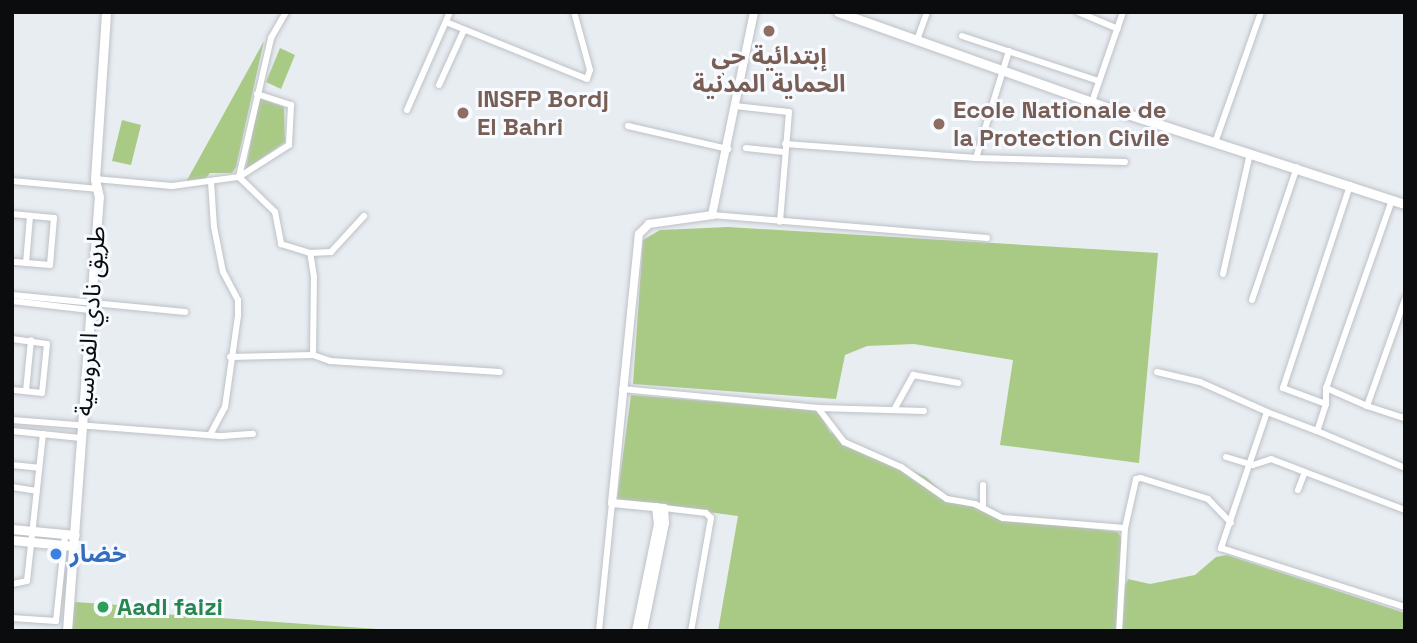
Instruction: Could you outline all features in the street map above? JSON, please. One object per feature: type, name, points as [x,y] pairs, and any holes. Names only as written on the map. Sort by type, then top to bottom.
[{"type":"main road","name":"طريق نادي الفروسية","points":[[67,631],[69,545],[82,426],[106,12]]},
{"type":"main road","points":[[838,12],[1092,102],[1216,140],[1405,204]]},
{"type":"main road","points":[[12,529],[70,535]]},
{"type":"main road","points":[[12,540],[69,545]]},
{"type":"street","points":[[239,177],[271,38],[286,12]]},
{"type":"street","points":[[407,110],[450,12]]},
{"type":"street","points":[[446,22],[463,32],[589,79],[574,12]]},
{"type":"street","points":[[712,215],[728,149],[754,12]]},
{"type":"street","points":[[917,40],[927,12]]},
{"type":"street","points":[[1079,12],[1118,29]]},
{"type":"street","points":[[1092,102],[1123,12]]},
{"type":"street","points":[[1216,140],[1261,12]]},
{"type":"street","points":[[439,85],[463,32]]},
{"type":"street","points":[[962,36],[1100,81]]},
{"type":"street","points":[[975,158],[1009,51]]},
{"type":"street","points":[[12,181],[172,186],[239,177],[289,145],[291,105],[257,94]]},
{"type":"street","points":[[735,106],[789,112],[780,222]]},
{"type":"street","points":[[628,125],[728,149]]},
{"type":"street","points":[[785,144],[975,158],[1125,162]]},
{"type":"street","points":[[746,148],[784,152]]},
{"type":"street","points":[[1223,274],[1250,153]]},
{"type":"street","points":[[1252,300],[1297,167]]},
{"type":"street","points":[[239,177],[275,212],[281,244],[310,253],[331,252],[364,216]]},
{"type":"street","points":[[210,435],[225,407],[238,300],[223,272],[211,182]]},
{"type":"street","points":[[1326,404],[1283,388],[1350,185]]},
{"type":"street","points":[[1317,431],[1326,404],[1326,388],[1392,200]]},
{"type":"street","points":[[12,214],[54,218],[50,265],[12,262]]},
{"type":"street","points":[[599,631],[639,234],[649,224],[712,215],[987,238]]},
{"type":"street","points":[[26,263],[30,216]]},
{"type":"street","points":[[310,253],[314,277],[313,355]]},
{"type":"street","points":[[12,295],[89,306]]},
{"type":"street","points":[[1367,406],[1405,299]]},
{"type":"street","points":[[12,301],[185,312]]},
{"type":"street","points":[[12,339],[47,344],[42,393],[12,390]]},
{"type":"street","points":[[26,391],[30,340]]},
{"type":"street","points":[[230,357],[313,355],[330,361],[500,373]]},
{"type":"street","points":[[1157,372],[1199,382],[1405,468]]},
{"type":"street","points":[[895,408],[913,375],[958,383]]},
{"type":"street","points":[[1326,388],[1367,406],[1405,418]]},
{"type":"street","points":[[622,389],[818,408],[895,408],[924,411]]},
{"type":"street","points":[[818,408],[844,442],[901,467],[934,494],[983,508],[1003,518],[1125,528]]},
{"type":"street","points":[[1267,412],[1253,466],[1222,548],[1405,607]]},
{"type":"street","points":[[12,420],[210,435],[253,434]]},
{"type":"street","points":[[12,430],[81,438]]},
{"type":"street","points":[[12,584],[26,583],[43,434]]},
{"type":"street","points":[[1226,457],[1253,466],[1271,459],[1405,510]]},
{"type":"street","points":[[12,465],[39,468]]},
{"type":"street","points":[[1298,490],[1305,472]]},
{"type":"street","points":[[1119,631],[1125,528],[1136,479],[1141,478],[1208,499],[1231,523]]},
{"type":"street","points":[[983,485],[983,508]]},
{"type":"street","points":[[12,487],[37,491]]},
{"type":"street","points":[[612,503],[706,513],[711,518],[691,631]]},
{"type":"street","points":[[636,631],[660,507]]},
{"type":"street","points":[[643,631],[665,523],[660,507]]},
{"type":"street","points":[[12,618],[56,621],[69,545]]},
{"type":"green space","points":[[264,41],[236,167],[232,173],[210,173],[205,179],[186,182]]},
{"type":"green space","points":[[280,48],[295,55],[281,89],[266,82]]},
{"type":"green space","points":[[259,98],[284,107],[285,142],[246,169]]},
{"type":"green space","points":[[122,120],[141,125],[131,165],[112,161]]},
{"type":"green space","points":[[728,227],[1158,253],[1139,463],[1000,445],[1013,360],[914,344],[867,346],[845,355],[836,399],[633,384],[643,240],[660,230]]},
{"type":"green space","points":[[631,395],[817,410],[830,432],[926,477],[942,492],[999,518],[1118,532],[1124,543],[1117,603],[1128,579],[1150,584],[1195,575],[1216,557],[1227,555],[1405,613],[1405,631],[718,631],[738,516],[617,500]]},
{"type":"green space","points":[[75,602],[133,606],[133,612],[407,631],[70,631]]},
{"type":"place","name":"إبتدائية حي الحماية المدنية","points":[[769,31]]},
{"type":"place","name":"INSFP Bordj El Bahri","points":[[463,113]]},
{"type":"place","name":"Ecole Nationale de la Protection Civile","points":[[939,124]]},
{"type":"place","name":"خضار","points":[[56,554]]},
{"type":"place","name":"Aadl faizi","points":[[103,607]]}]
